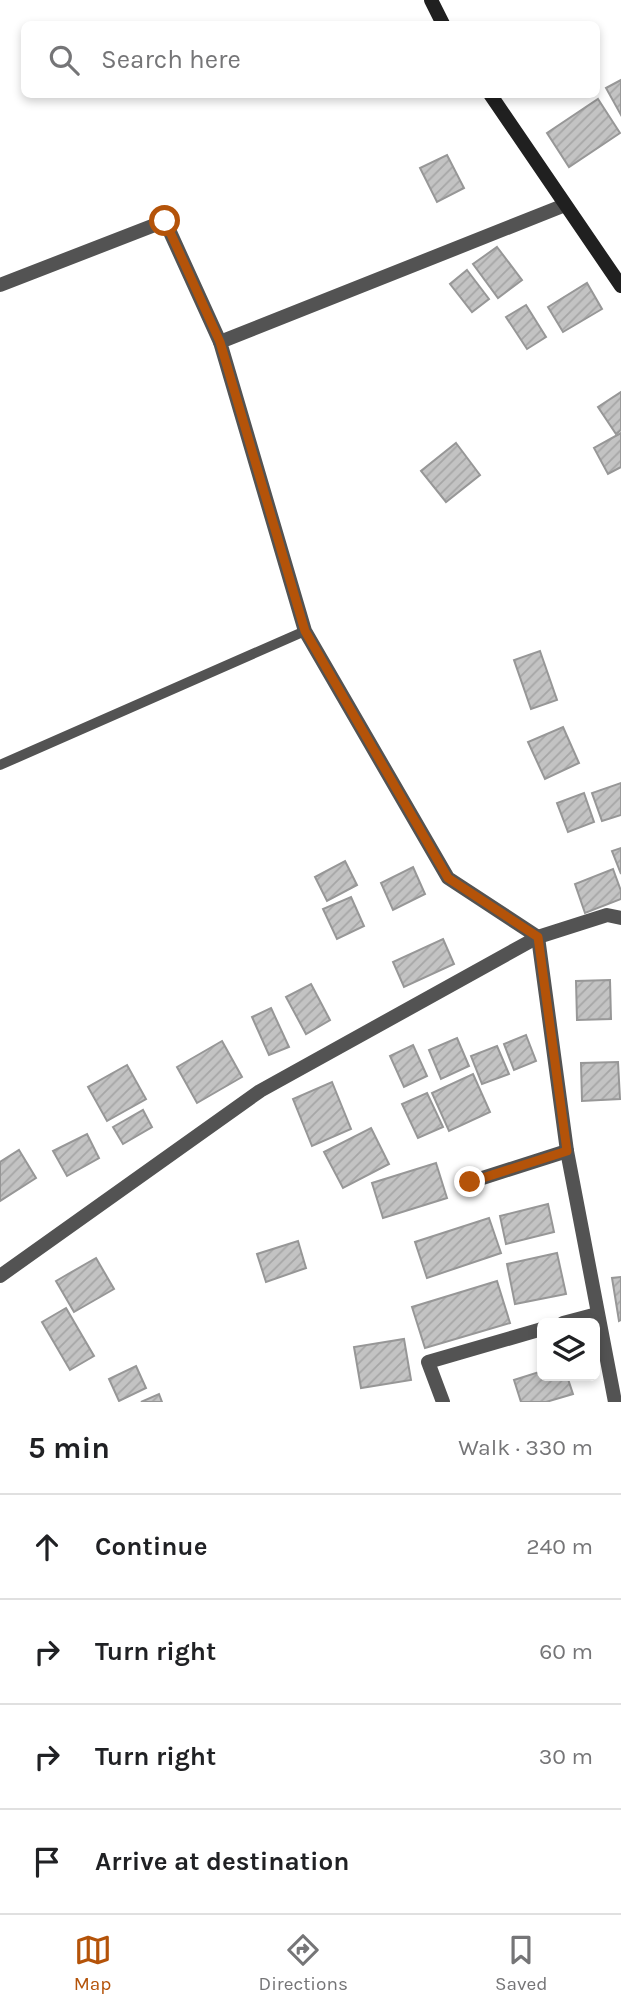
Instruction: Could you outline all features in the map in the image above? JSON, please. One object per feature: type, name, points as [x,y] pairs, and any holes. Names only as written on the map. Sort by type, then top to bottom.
[{"type":"street","points":[[431,0],[442,21]]},
{"type":"street","points":[[493,98],[621,286]]},
{"type":"street","points":[[220,342],[565,205]]},
{"type":"street","points":[[0,285],[165,221],[220,342],[305,631],[448,878],[538,937],[567,1151],[615,1402]]},
{"type":"street","points":[[0,1276],[260,1091],[538,937],[607,915],[621,918]]},
{"type":"street","points":[[470,1182],[567,1151]]},
{"type":"street","points":[[582,1318],[597,1314]]},
{"type":"street","points":[[443,1402],[428,1362],[537,1330]]},
{"type":"lane","points":[[0,765],[305,631]]},
{"type":"building","points":[[621,80],[621,115],[606,88]]},
{"type":"building","points":[[598,99],[620,133],[569,167],[547,133]]},
{"type":"building","points":[[447,155],[464,188],[437,202],[420,168]]},
{"type":"building","points":[[497,247],[522,280],[498,298],[473,264]]},
{"type":"building","points":[[467,270],[489,299],[472,312],[450,284]]},
{"type":"building","points":[[587,283],[602,309],[563,332],[548,307]]},
{"type":"building","points":[[526,305],[546,337],[527,349],[506,317]]},
{"type":"building","points":[[621,392],[621,430],[616,434],[598,407]]},
{"type":"building","points":[[621,433],[621,467],[608,474],[594,448]]},
{"type":"building","points":[[456,443],[480,475],[446,502],[421,471]]},
{"type":"building","points":[[540,651],[557,700],[531,709],[514,660]]},
{"type":"building","points":[[563,727],[579,763],[545,779],[528,742]]},
{"type":"building","points":[[621,783],[621,815],[602,821],[592,793]]},
{"type":"building","points":[[584,793],[594,822],[568,832],[557,803]]},
{"type":"building","points":[[621,848],[621,874],[612,851]]},
{"type":"building","points":[[345,861],[357,885],[327,901],[315,877]]},
{"type":"building","points":[[413,867],[425,894],[393,910],[381,883]]},
{"type":"building","points":[[613,869],[621,899],[585,913],[575,884]]},
{"type":"building","points":[[351,897],[364,926],[337,939],[323,909]]},
{"type":"building","points":[[443,939],[454,964],[404,987],[393,962]]},
{"type":"building","points":[[610,980],[611,1019],[577,1020],[576,981]]},
{"type":"building","points":[[311,984],[330,1020],[306,1034],[286,997]]},
{"type":"building","points":[[271,1008],[289,1047],[269,1055],[252,1017]]},
{"type":"building","points":[[526,1035],[536,1061],[514,1070],[504,1044]]},
{"type":"building","points":[[457,1038],[469,1066],[441,1079],[429,1050]]},
{"type":"building","points":[[222,1041],[242,1077],[197,1103],[177,1067]]},
{"type":"building","points":[[413,1045],[427,1076],[404,1087],[390,1056]]},
{"type":"building","points":[[497,1046],[509,1074],[482,1084],[471,1056]]},
{"type":"building","points":[[618,1062],[620,1099],[582,1101],[581,1063]]},
{"type":"building","points":[[127,1065],[146,1099],[107,1121],[88,1087]]},
{"type":"building","points":[[473,1074],[490,1112],[449,1131],[432,1093]]},
{"type":"building","points":[[332,1082],[351,1129],[312,1146],[293,1099]]},
{"type":"building","points":[[427,1093],[443,1127],[418,1138],[402,1104]]},
{"type":"building","points":[[143,1110],[152,1127],[123,1144],[113,1127]]},
{"type":"building","points":[[371,1128],[389,1164],[343,1188],[324,1152]]},
{"type":"building","points":[[87,1134],[99,1158],[67,1176],[53,1151]]},
{"type":"building","points":[[19,1150],[36,1178],[0,1201],[0,1162]]},
{"type":"building","points":[[436,1163],[447,1198],[383,1218],[372,1183]]},
{"type":"building","points":[[548,1204],[554,1232],[506,1244],[500,1216]]},
{"type":"building","points":[[489,1218],[501,1253],[427,1278],[415,1242]]},
{"type":"building","points":[[298,1241],[306,1268],[266,1282],[257,1254]]},
{"type":"building","points":[[557,1253],[566,1294],[515,1304],[507,1264]]},
{"type":"building","points":[[96,1258],[114,1289],[74,1312],[56,1281]]},
{"type":"building","points":[[621,1277],[621,1320],[619,1321],[612,1278]]},
{"type":"building","points":[[497,1281],[510,1323],[425,1348],[412,1307]]},
{"type":"building","points":[[66,1308],[94,1356],[70,1370],[42,1322]]},
{"type":"building","points":[[404,1339],[411,1380],[361,1388],[354,1347]]},
{"type":"building","points":[[136,1366],[146,1388],[119,1401],[109,1379]]},
{"type":"building","points":[[537,1373],[537,1381],[569,1381],[573,1394],[546,1402],[521,1402],[514,1380]]},
{"type":"building","points":[[159,1394],[162,1402],[141,1402]]},
{"type":"route","points":[[165,221],[220,342],[305,631],[448,878],[538,937],[567,1151],[470,1182]]}]
